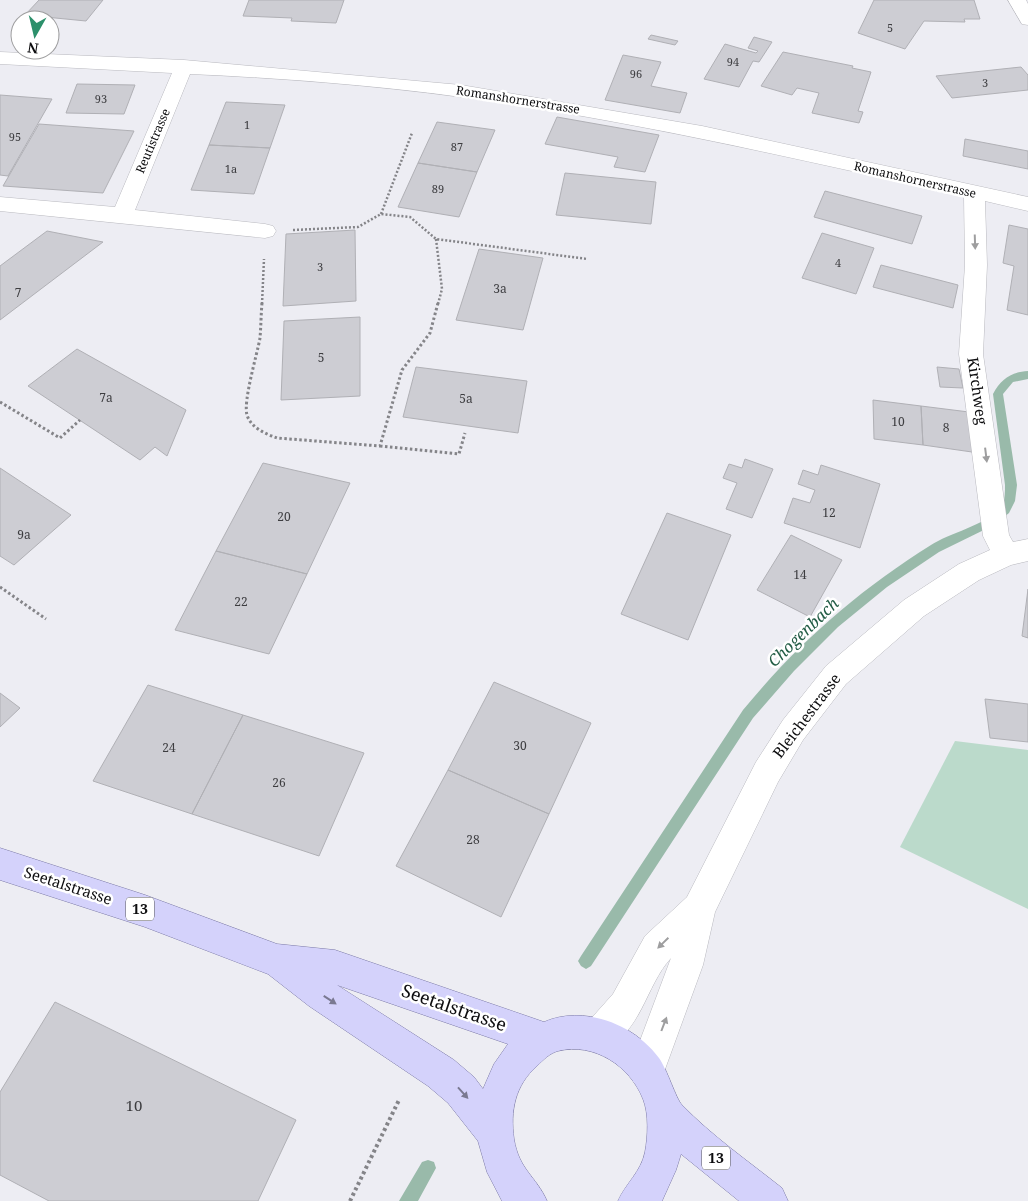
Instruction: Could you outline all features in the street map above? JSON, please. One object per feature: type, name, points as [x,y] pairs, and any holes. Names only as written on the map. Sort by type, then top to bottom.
[{"type":"main road","name":"Seetalstrasse","points":[[0,864],[145,911],[277,960],[335,967],[543,1038]]},
{"type":"main road","name":"Seetalstrasse","points":[[277,960],[321,994],[442,1073],[461,1090],[494,1132]]},
{"type":"main road","points":[[512,1193],[499,1155],[494,1132],[501,1085],[516,1061],[526,1050],[543,1038],[561,1033],[581,1031],[600,1034],[618,1042],[633,1054],[647,1070],[658,1090],[664,1113],[665,1144],[657,1173],[642,1200]]},
{"type":"main road","name":"13","points":[[664,1113],[698,1145],[769,1201]]},
{"type":"street","points":[[1017,0],[1028,20]]},
{"type":"street","name":"Romanshornerstrasse","points":[[0,58],[184,66],[364,80],[461,91],[702,132],[1028,204]]},
{"type":"street","name":"Reutistrasse","points":[[122,215],[184,66]]},
{"type":"street","name":"Kirchweg","points":[[974,193],[976,265],[971,354],[996,536],[1017,552]]},
{"type":"street","points":[[0,204],[265,231]]},
{"type":"street","name":"Bleichestrasse","points":[[647,1070],[686,965],[699,909],[767,772],[793,730],[836,675],[914,608],[968,572],[1017,552]]},
{"type":"street","name":"Bleichestrasse","points":[[600,1034],[625,1006],[657,948],[699,909]]},
{"type":"path","points":[[381,214],[412,133]]},
{"type":"path","points":[[465,433],[459,454],[277,438],[261,432],[247,415],[247,404],[260,336],[265,231],[358,227],[381,214],[410,217],[436,239],[588,259]]},
{"type":"path","points":[[380,446],[402,370],[430,333],[440,298],[442,290],[436,239]]},
{"type":"path","points":[[0,402],[60,438],[80,420]]},
{"type":"path","points":[[0,587],[46,618]]},
{"type":"path","points":[[350,1201],[399,1100]]},
{"type":"green space","points":[[955,741],[1028,750],[1028,909],[900,847]]},
{"type":"building","points":[[39,0],[103,0],[86,21],[60,18],[60,10],[30,10]]},
{"type":"building","points":[[249,0],[344,0],[336,23],[291,21],[292,18],[243,16]]},
{"type":"building","points":[[874,0],[974,0],[980,19],[964,19],[965,22],[924,21],[905,49],[858,33]]},
{"type":"building","points":[[651,35],[678,41],[675,45],[648,39]]},
{"type":"building","points":[[754,37],[772,42],[759,62],[753,61],[739,87],[704,79],[725,44],[756,53],[758,51],[748,48]]},
{"type":"building","points":[[783,52],[853,66],[852,68],[871,72],[858,111],[863,112],[859,123],[812,113],[819,93],[797,88],[792,95],[761,86]]},
{"type":"building","points":[[623,55],[661,62],[651,86],[687,93],[680,113],[605,100]]},
{"type":"building","points":[[1021,67],[1028,75],[1028,90],[952,98],[936,76]]},
{"type":"building","points":[[77,84],[135,85],[124,114],[66,113]]},
{"type":"building","points":[[0,95],[52,99],[8,176],[0,175]]},
{"type":"building","points":[[226,102],[285,105],[270,148],[209,145]]},
{"type":"building","points":[[557,117],[659,135],[645,172],[614,167],[618,157],[545,144]]},
{"type":"building","points":[[437,122],[495,130],[477,172],[418,163]]},
{"type":"building","points":[[39,124],[134,131],[103,193],[3,186]]},
{"type":"building","points":[[965,139],[1028,151],[1028,169],[963,156]]},
{"type":"building","points":[[209,145],[270,148],[254,194],[191,190]]},
{"type":"building","points":[[418,163],[477,172],[459,217],[398,207]]},
{"type":"building","points":[[565,173],[656,182],[651,224],[556,215]]},
{"type":"building","points":[[825,191],[922,216],[912,244],[814,217]]},
{"type":"building","points":[[1009,225],[1028,229],[1028,315],[1007,310],[1014,266],[1003,263]]},
{"type":"building","points":[[355,230],[356,301],[283,306],[286,234]]},
{"type":"building","points":[[47,231],[103,242],[0,320],[0,266]]},
{"type":"building","points":[[822,233],[874,248],[856,294],[802,278]]},
{"type":"building","points":[[479,249],[543,258],[523,330],[456,320]]},
{"type":"building","points":[[881,265],[958,285],[953,308],[873,287]]},
{"type":"building","points":[[360,317],[360,396],[281,400],[284,321]]},
{"type":"building","points":[[77,349],[186,410],[167,456],[155,447],[140,460],[28,386]]},
{"type":"building","points":[[416,367],[527,381],[518,433],[403,417]]},
{"type":"building","points":[[937,367],[959,369],[963,388],[940,387]]},
{"type":"building","points":[[873,400],[921,406],[923,445],[874,439]]},
{"type":"building","points":[[921,406],[969,412],[972,452],[923,445]]},
{"type":"building","points":[[745,459],[773,469],[752,518],[726,509],[737,483],[723,478],[729,464],[742,468]]},
{"type":"building","points":[[263,463],[350,483],[307,574],[216,551]]},
{"type":"building","points":[[821,465],[880,484],[860,548],[784,523],[793,498],[810,503],[815,490],[798,484],[803,470],[818,475]]},
{"type":"building","points":[[0,468],[71,515],[14,565],[0,556]]},
{"type":"building","points":[[667,513],[731,535],[688,640],[621,614]]},
{"type":"building","points":[[791,535],[842,560],[810,617],[757,590]]},
{"type":"building","points":[[216,551],[307,574],[269,654],[175,630]]},
{"type":"building","points":[[1028,589],[1028,638],[1022,636]]},
{"type":"building","points":[[494,682],[591,723],[549,814],[448,770]]},
{"type":"building","points":[[148,685],[243,715],[192,814],[93,781]]},
{"type":"building","points":[[0,693],[20,708],[0,727]]},
{"type":"building","points":[[985,699],[1028,704],[1028,742],[990,738]]},
{"type":"building","points":[[243,715],[364,753],[319,856],[192,814]]},
{"type":"building","points":[[448,770],[549,814],[501,917],[396,866]]},
{"type":"building","points":[[55,1002],[296,1120],[258,1201],[49,1201],[0,1175],[0,1092]]},
{"type":"waterway","name":"Chogenbach","points":[[586,961],[748,714],[775,682],[834,623],[882,583],[943,543],[980,527],[998,517],[1005,510],[1010,501],[1011,485],[998,394],[1010,380],[1018,376],[1028,375]]},
{"type":"waterway","name":"Chogenbach","points":[[408,1201],[428,1168]]}]
